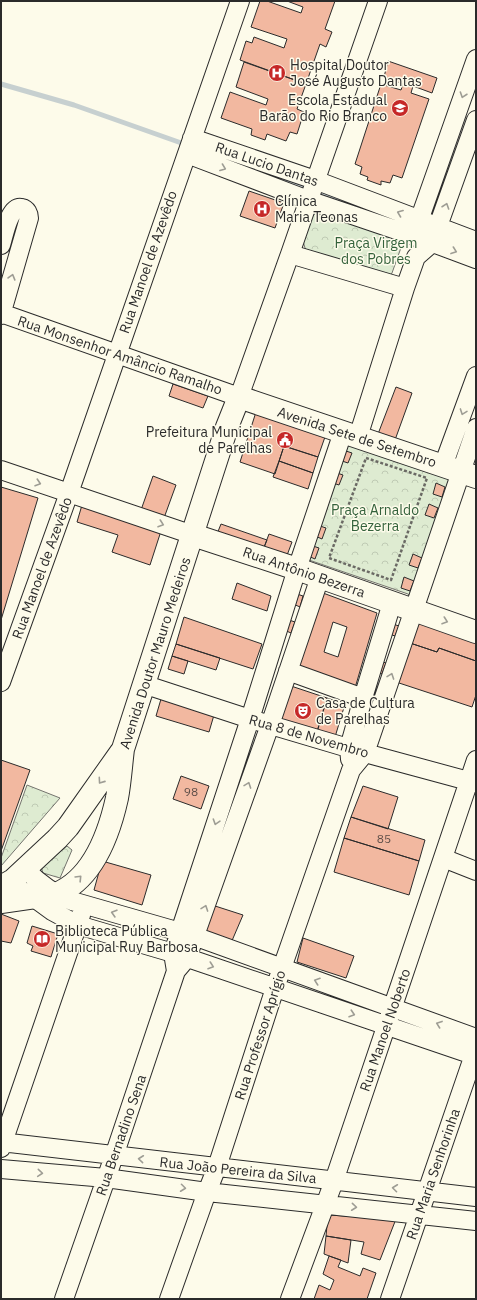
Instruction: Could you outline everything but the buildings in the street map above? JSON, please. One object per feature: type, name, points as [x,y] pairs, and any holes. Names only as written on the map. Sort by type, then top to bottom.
[{"type":"main road","name":"Avenida Sete de Setembro","points":[[239,397],[460,471]]},
{"type":"main road","name":"Avenida Doutor Mauro Medeiros","points":[[1,902],[56,894],[69,888],[91,865],[100,848],[111,819],[117,797],[123,749],[143,684],[193,535],[227,427],[239,397]]},
{"type":"main road","name":"Rua Antônio Bezerra","points":[[193,535],[298,569],[392,604],[414,610],[476,632]]},
{"type":"main road","points":[[13,879],[68,827],[123,749]]},
{"type":"street","name":"Rua Manoel de Azevêdo","points":[[1,682],[6,653],[69,493],[116,354],[240,1]]},
{"type":"street","points":[[239,397],[378,1]]},
{"type":"street","points":[[270,725],[257,711],[256,698],[298,569],[416,257],[417,228],[476,59]]},
{"type":"street","points":[[416,257],[435,235],[476,120]]},
{"type":"street","name":"Rua Lucio Dantas","points":[[189,146],[315,180],[435,235],[476,259]]},
{"type":"street","name":"Rua Lucio Dantas","points":[[189,146],[308,200],[417,228]]},
{"type":"street","points":[[1,245],[12,213],[19,208],[23,208],[26,210],[29,218],[1,313]]},
{"type":"street","name":"Rua Lucio Dantas","points":[[435,235],[476,241]]},
{"type":"street","points":[[290,254],[405,288]]},
{"type":"street","name":"Rua Monsenhor Amâncio Ramalho","points":[[1,313],[239,397]]},
{"type":"street","points":[[460,471],[476,376]]},
{"type":"street","points":[[460,471],[476,428]]},
{"type":"street","points":[[1,470],[193,535]]},
{"type":"street","name":"Rua Professor Aprígio","points":[[169,1299],[217,1168],[275,988],[357,750],[414,610],[460,471]]},
{"type":"street","name":"Rua Bernadino Sena","points":[[64,1299],[114,1156],[179,960],[250,719],[298,569]]},
{"type":"street","name":"Rua Bernadino Sena","points":[[187,934],[270,725],[320,577]]},
{"type":"street","name":"Rua Professor Aprígio","points":[[357,750],[363,698],[392,604]]},
{"type":"street","points":[[288,671],[363,698]]},
{"type":"street","name":"Rua 8 de Novembro","points":[[143,684],[270,725],[472,782]]},
{"type":"street","name":"Rua Manoel Noberto","points":[[290,1299],[334,1181],[443,858],[472,782],[476,760]]},
{"type":"street","points":[[443,858],[476,871]]},
{"type":"street","points":[[13,879],[44,886],[56,894],[84,905],[187,934],[476,1038]]},
{"type":"street","points":[[13,879],[32,898],[78,925],[179,960],[275,988],[475,1054]]},
{"type":"street","points":[[2,1144],[84,905]]},
{"type":"street","name":"Rua Maria Senhorinha","points":[[390,1299],[475,1054]]},
{"type":"street","name":"Rua João Pereira da Silva","points":[[2,1144],[476,1197]]},
{"type":"street","name":"Rua João Pereira da Silva","points":[[1,1169],[106,1178],[207,1192],[476,1221]]},
{"type":"path","points":[[366,458],[427,478],[391,580],[329,558],[366,458]]},
{"type":"green space","name":"Praça Virgem dos Pobres","points":[[320,210],[401,237],[403,242],[390,276],[309,252],[305,248],[303,241],[312,216]]},
{"type":"green space","name":"Praça Arnaldo Bezerra","points":[[337,433],[463,475],[420,604],[408,594],[306,559],[290,560]]},
{"type":"green space","points":[[27,785],[60,798],[1,866],[1,858]]},
{"type":"green space","points":[[67,846],[72,850],[60,878],[43,873],[41,867]]},
{"type":"waterway","points":[[1,84],[74,105],[187,145]]},
{"type":"waterway","points":[[233,161],[394,220]]},
{"type":"place","name":"Hospital Doutor José Augusto Dantas","points":[[277,73]]},
{"type":"place","name":"Escola Estadual Barão do Rio Branco","points":[[400,108]]},
{"type":"place","name":"Clínica Maria Teonas","points":[[262,209]]},
{"type":"place","name":"Prefeitura Municipal de Parelhas","points":[[285,440]]},
{"type":"place","name":"Casa de Cultura de Parelhas","points":[[303,711]]},
{"type":"place","name":"Biblioteca Pública Municipal Ruy Barbosa","points":[[42,939]]}]
